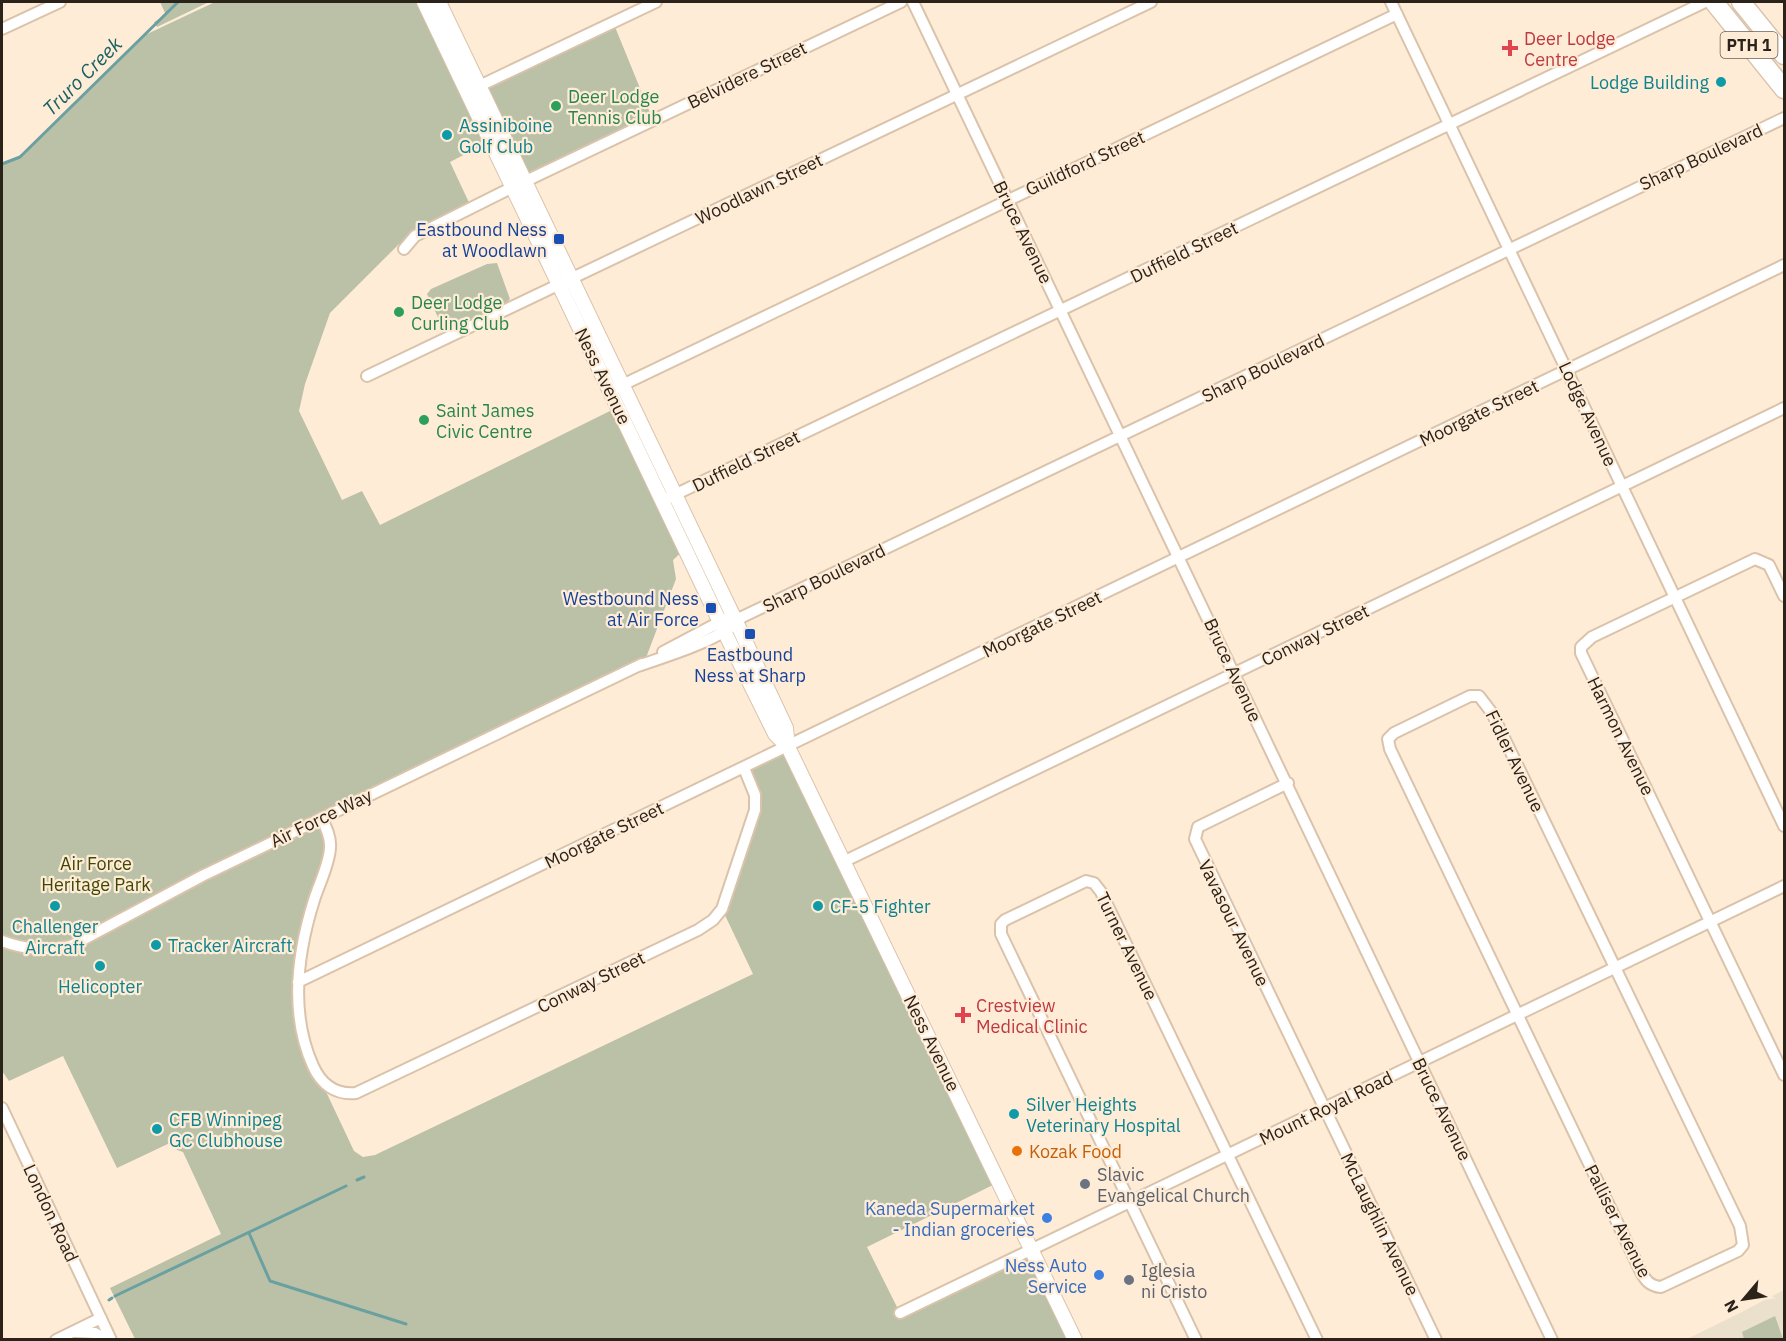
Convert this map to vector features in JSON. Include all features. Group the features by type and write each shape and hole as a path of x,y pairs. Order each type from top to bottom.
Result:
{"highway":[{"name":"PTH 1","path":"1714,2 1785,88"},
{"name":"PTH 1","path":"1742,2 1785,55"}],"main road":[{"name":"Ness Avenue","path":"424,2 473,88"},
{"name":"Ness Avenue","path":"439,2 473,88 519,184 572,278 616,388"},
{"name":"Ness Avenue","path":"519,184 559,285 616,388 669,498 722,627 775,734 788,747 845,861 1075,1340"},
{"name":"Ness Avenue","path":"669,498 737,619 786,728 788,747"}],"street":[{"path":"2,29 60,2"},
{"path":"473,88 656,2"},
{"name":"Belvidere Street","path":"404,249 415,236 519,184 901,2"},
{"name":"Bruce Avenue","path":"913,2 1552,1339"},
{"name":"Woodlawn Street","path":"367,376 1151,2"},
{"name":"Lodge Avenue","path":"1391,2 1785,826"},
{"name":"Duffield Street","path":"669,498 1705,2"},
{"name":"Guildford Street","path":"616,388 1397,14"},
{"name":"Sharp Boulevard","path":"737,619 1785,118"},
{"name":"Moorgate Street","path":"298,982 1785,265"},
{"name":"Conway Street","path":"845,861 1785,408"},
{"path":"1675,597 1755,559 1769,565 1785,596"},
{"name":"Harmon Avenue","path":"1675,597 1592,637 1581,647 1581,653 1712,921"},
{"name":"Air Force Way","path":"2,941 17,947 51,950 71,946 202,876 737,619"},
{"name":"Fidler Avenue","path":"1519,1014 1390,749 1388,738 1470,696 1479,696 1490,708 1616,968"},
{"name":"Conway Street","path":"298,982 302,1035 320,1079 330,1088 345,1093 367,1089 707,925 722,909 755,810 755,795 744,768"},
{"name":"Vavasour Avenue","path":"1288,783 1198,827 1195,839 1325,1108"},
{"path":"298,982 309,918 330,849 329,836 321,818"},
{"name":"Turner Avenue","path":"1129,1202 1001,934 1001,924 1005,920 1070,888 1091,881 1101,892 1227,1155"},
{"name":"Mount Royal Road","path":"900,1313 1785,886"},
{"path":"1712,921 1785,1075"},
{"path":"2,948 17,947"},
{"name":"Palliser Avenue","path":"1519,1014 1646,1281 1653,1286 1661,1287 1711,1265 1738,1251 1743,1238 1740,1226 1616,968"},
{"name":"London Road","path":"2,1108 101,1318 109,1340"},
{"name":"McLaughlin Avenue","path":"1325,1108 1436,1340"},
{"path":"1227,1155 1317,1340"},
{"path":"1129,1202 1196,1340"},
{"path":"78,1334 101,1318"},
{"path":"56,1340 78,1334 95,1333 109,1340"}],"shaded area":[{"path":"1784,1290 1784,1339 1685,1340 1736,1315"}],"green space":[{"path":"160,2 209,2 157,27 154,22 166,15"},
{"name":"Air Force Heritage Park","path":"215,2 424,2 491,141 450,162 472,209 415,236 404,249 399,244 330,313 305,384 299,411 342,500 362,491 380,525 618,407 685,549 673,560 676,579 644,663 321,818 329,835 315,897 298,1001 320,1079 354,1151 363,1157 375,1155 753,974 722,909 755,810 744,768 788,747 999,1182 867,1247 900,1313 1031,1249 1075,1339 135,1339 110,1288 221,1234 183,1152 177,1150 172,1142 117,1168 63,1056 9,1081 2,1071 2,164 20,157 145,35"},
{"path":"613,22 653,120 526,181 479,85"},
{"path":"497,263 510,299 501,308 452,330 444,330 427,294 431,289 487,264"},
{"path":"1775,1316 1783,1339 1744,1339 1742,1332"}],"waterway":[{"name":"Truro Creek","path":"2,164 20,157 178,2"},
{"path":"357,1180 364,1177"},
{"path":"115,1296 346,1186"},
{"path":"249,1233 270,1281 406,1324"}],"place":[{"name":"Deer Lodge Centre","path":"1510,48"},
{"name":"Lodge Building","path":"1721,82"},
{"name":"Deer Lodge Tennis Club","path":"556,106"},
{"name":"Assiniboine Golf Club","path":"447,135"},
{"name":"Eastbound Ness at Woodlawn","path":"559,239"},
{"name":"Deer Lodge Curling Club","path":"399,312"},
{"name":"Saint James Civic Centre","path":"424,420"},
{"name":"Westbound Ness at Air Force","path":"711,608"},
{"name":"Eastbound Ness at Sharp","path":"750,634"},
{"name":"Challenger Aircraft","path":"55,906"},
{"name":"CF-5 Fighter","path":"818,906"},
{"name":"Tracker Aircraft","path":"156,945"},
{"name":"Helicopter","path":"100,966"},
{"name":"Crestview Medical Clinic","path":"963,1015"},
{"name":"Silver Heights Veterinary Hospital","path":"1014,1114"},
{"name":"CFB Winnipeg GC Clubhouse","path":"157,1129"},
{"name":"Kozak Food","path":"1017,1151"},
{"name":"Slavic Evangelical Church","path":"1085,1184"},
{"name":"Kaneda Supermarket - Indian groceries","path":"1047,1218"},
{"name":"Ness Auto Service","path":"1099,1275"},
{"name":"Iglesia ni Cristo","path":"1129,1280"}]}
